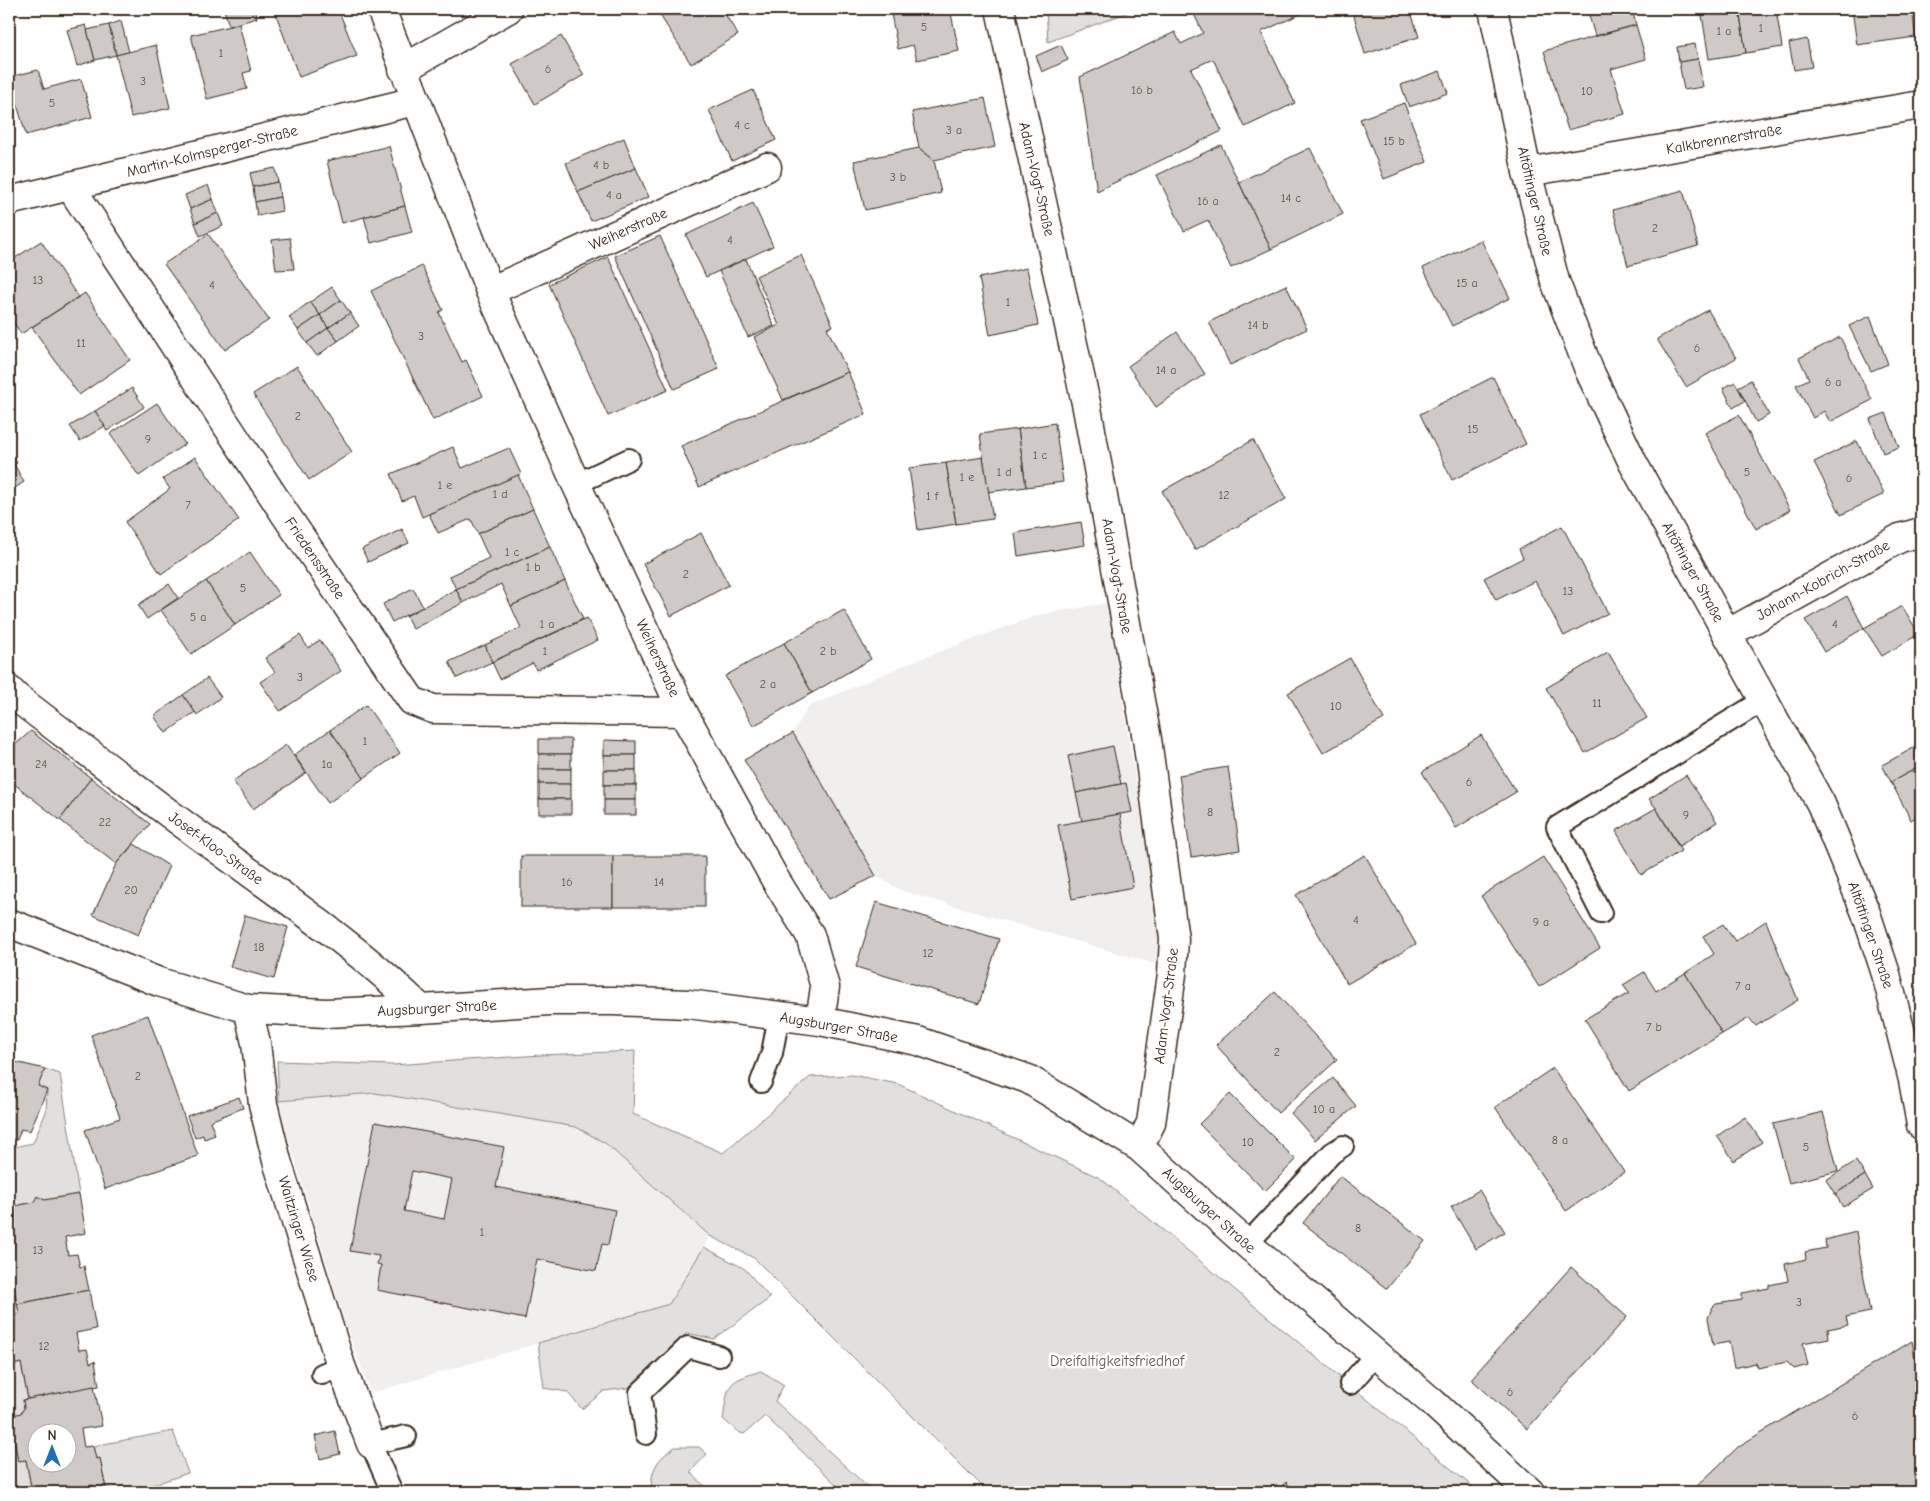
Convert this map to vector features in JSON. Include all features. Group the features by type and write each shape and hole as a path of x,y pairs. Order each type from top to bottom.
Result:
{"street":[{"name":"Weiherstraße","path":"381,9 490,291 576,484 683,712 775,879 810,935 825,987 820,1021"},
{"path":"404,69 508,9"},
{"name":"Adam-Vogt-Straße","path":"1000,9 1087,408 1147,739 1174,939 1172,974 1151,1122 1139,1147"},
{"name":"Altöttinger Straße","path":"1493,9 1528,172 1554,281 1589,370 1633,462 1821,804 1866,912 1886,974 1913,1080 1921,1125"},
{"name":"Martin-Kolmsperger-Straße","path":"9,201 415,101"},
{"name":"Kalkbrennerstraße","path":"1528,172 1921,105"},
{"name":"Weiherstraße","path":"490,291 767,167"},
{"name":"Friedensstraße","path":"70,186 285,514 412,701 433,710 683,712"},
{"name":"Johann-Kobrich-Straße","path":"1727,634 1900,538 1921,532"},
{"name":"Josef-Kloo-Straße","path":"11,697 353,948 395,984 420,1010"},
{"name":"Augsburger Straße","path":"9,923 159,982 248,1009 326,1013 420,1010 551,1001 688,1004 820,1021 918,1041 1028,1079 1139,1147 1247,1244 1376,1354 1530,1492"},
{"name":"Waitzinger Wiese","path":"248,1009 256,1043 263,1104 332,1370 371,1444"}],"lane":[{"path":"576,484 629,459"},
{"path":"1601,913 1557,827 1764,700"},
{"path":"761,1082 772,1053 779,1016"},
{"path":"1247,1244 1332,1153 1343,1146"},
{"path":"646,1434 640,1393 688,1347 720,1356"},
{"path":"1350,1384 1376,1354"},
{"path":"392,1492 371,1444 406,1436"}],"shaded area":[{"path":"1107,603 1166,967 902,891 876,876 793,733 808,707 904,665 1038,615"},
{"path":"374,1093 576,1127 605,1143 710,1236 669,1304 371,1393 344,1321 287,1134 279,1101"}],"green space":[{"path":"1046,9 1137,9 1048,42"},
{"name":"Dreifaltigkeitsfriedhof","path":"635,1051 633,1114 723,1153 810,1077 852,1075 898,1084 1100,1178 1479,1492 988,1492 754,1258 710,1236 605,1143 576,1127 375,1093 279,1101 277,1061 393,1065"},
{"path":"45,1069 60,1074 79,1194 44,1200 38,1196 35,1202 15,1206 14,1202 9,1203 9,1148 33,1143 46,1112 47,1090 38,1086"},
{"path":"704,1247 745,1269 770,1298 714,1339 687,1333 628,1388 604,1391 582,1409 567,1392 544,1388 538,1343 669,1304"},
{"path":"9,1268 11,1268 19,1312 15,1317 9,1318"},
{"path":"9,1341 13,1365 21,1363 28,1399 23,1400 24,1408 21,1413 9,1416"},
{"path":"761,1371 784,1385 775,1401 873,1492 844,1492 765,1416 744,1434 738,1432 723,1419 726,1398 731,1386 741,1378"},
{"path":"173,1431 188,1473 132,1492 87,1492 92,1485 95,1491 106,1489 100,1459 96,1459 93,1446"},
{"path":"9,1432 13,1433 18,1461 26,1460 32,1492 9,1492"},
{"path":"675,1447 699,1447 707,1454 690,1472 711,1492 685,1492 681,1489 678,1492 651,1492 652,1477 656,1466 663,1456"}],"building":[{"path":"224,9 255,9 257,18 229,26"},
{"path":"274,9 338,9 357,56 299,77"},
{"path":"656,9 722,9 738,35 691,64"},
{"path":"890,9 950,9 959,51 917,60 913,45 898,49"},
{"path":"1204,9 1306,9 1307,11 1261,32 1295,103 1245,127 1213,59 1191,69 1222,131 1097,191 1080,77 1175,32 1181,44 1203,33 1194,14"},
{"path":"1352,9 1410,9 1419,37 1365,54"},
{"path":"1599,9 1632,9 1636,25 1595,36 1588,12"},
{"path":"1701,9 1739,9 1746,53 1709,59"},
{"path":"1739,9 1776,9 1782,47 1746,53"},
{"path":"1852,9 1912,9 1916,37 1857,45"},
{"path":"121,21 129,52 116,55 109,25"},
{"path":"239,24 251,71 243,73 247,89 207,99 191,35"},
{"path":"86,25 95,60 77,66 67,30"},
{"path":"109,25 116,55 95,60 87,30"},
{"path":"1636,25 1646,59 1611,69 1625,114 1568,130 1544,51"},
{"path":"561,36 584,75 535,104 512,64"},
{"path":"1807,39 1812,67 1794,70 1789,43"},
{"path":"1695,44 1698,59 1679,62 1677,47"},
{"path":"156,45 170,108 131,117 116,55"},
{"path":"1061,45 1068,60 1042,72 1036,56"},
{"path":"1698,59 1703,87 1684,90 1679,62"},
{"path":"38,70 44,89 81,79 92,117 26,135 9,77"},
{"path":"1440,71 1448,93 1409,107 1401,85"},
{"path":"753,90 776,140 732,161 709,110"},
{"path":"985,98 995,147 934,160 919,148 912,112"},
{"path":"1404,103 1427,162 1384,179 1360,119"},
{"path":"624,138 636,168 578,192 566,163"},
{"path":"1221,145 1271,249 1231,268 1208,220 1184,231 1157,175"},
{"path":"389,146 405,206 342,223 327,161"},
{"path":"919,148 934,160 941,193 865,210 854,161"},
{"path":"1310,148 1343,214 1271,249 1239,182"},
{"path":"275,168 278,182 253,187 250,173"},
{"path":"636,168 649,197 591,221 578,192"},
{"path":"278,182 280,197 255,202 253,187"},
{"path":"208,185 213,199 190,209 185,195"},
{"path":"1683,190 1698,246 1628,266 1613,210"},
{"path":"280,197 282,211 257,216 255,202"},
{"path":"213,199 218,213 195,223 190,209"},
{"path":"753,203 773,246 706,277 686,235"},
{"path":"405,206 412,232 371,243 364,217"},
{"path":"218,213 223,226 200,236 195,223"},
{"path":"208,234 269,320 225,350 164,264"},
{"path":"660,236 719,369 674,389 615,256"},
{"path":"290,238 294,269 276,270 272,240"},
{"path":"1481,240 1510,298 1452,326 1423,268"},
{"path":"41,241 78,297 21,334 9,315 9,262"},
{"path":"801,255 833,326 827,328 848,372 783,400 754,337 779,325 756,276"},
{"path":"608,257 668,390 608,416 549,284"},
{"path":"746,259 774,326 748,337 719,271"},
{"path":"422,266 443,310 439,312 462,362 466,360 483,396 433,420 371,291"},
{"path":"1027,268 1038,325 990,335 979,278"},
{"path":"1286,285 1307,329 1230,365 1209,322"},
{"path":"332,287 341,300 320,315 310,302"},
{"path":"85,293 130,360 79,395 32,327"},
{"path":"341,300 350,313 328,328 320,315"},
{"path":"310,302 320,315 298,330 289,317"},
{"path":"1708,310 1736,358 1686,387 1657,339"},
{"path":"350,313 359,326 338,341 328,328"},
{"path":"320,315 328,328 307,343 298,330"},
{"path":"1870,316 1888,364 1871,371 1849,326"},
{"path":"328,328 338,341 317,356 307,343"},
{"path":"1177,332 1205,374 1156,407 1128,366"},
{"path":"1840,337 1872,400 1830,422 1824,411 1813,418 1796,385 1809,379 1799,358"},
{"path":"297,366 352,452 309,480 253,394"},
{"path":"848,372 866,414 699,487 681,446"},
{"path":"1493,377 1526,444 1452,480 1420,414"},
{"path":"1751,380 1769,415 1756,422 1738,387"},
{"path":"1735,382 1745,401 1733,408 1723,388"},
{"path":"132,388 144,407 107,431 95,411"},
{"path":"157,403 185,444 139,476 110,434"},
{"path":"95,411 105,426 80,441 70,426"},
{"path":"1886,413 1899,447 1883,453 1870,419"},
{"path":"1739,415 1790,510 1756,529 1705,433"},
{"path":"1055,423 1063,482 1026,487 1018,429"},
{"path":"1018,429 1026,487 988,492 980,434"},
{"path":"1253,440 1286,499 1195,550 1162,491"},
{"path":"1857,441 1884,494 1841,515 1814,462"},
{"path":"453,447 462,468 509,448 521,474 422,517 414,496 402,501 391,474"},
{"path":"9,450 17,463 9,467"},
{"path":"195,457 239,520 161,574 125,522 170,489 163,479"},
{"path":"983,457 993,519 956,524 946,463"},
{"path":"946,463 956,524 918,530 909,468"},
{"path":"14,464 24,482 9,492 9,467"},
{"path":"518,475 533,509 478,534 471,519 438,533 429,514"},
{"path":"533,509 550,547 456,589 450,576 489,558 478,534"},
{"path":"1081,522 1085,545 1018,556 1015,533"},
{"path":"1562,526 1608,613 1564,636 1535,581 1496,600 1484,578 1523,558 1519,549"},
{"path":"402,529 409,543 368,562 362,549"},
{"path":"701,533 729,585 671,616 643,564"},
{"path":"550,547 565,581 511,606 501,584 463,603 456,589"},
{"path":"250,552 279,595 235,625 206,581"},
{"path":"206,581 235,625 191,654 161,610"},
{"path":"565,581 583,619 492,662 485,645 521,628 511,606"},
{"path":"169,584 178,598 147,619 138,605"},
{"path":"413,588 423,607 392,622 383,604"},
{"path":"456,589 463,603 413,629 406,616"},
{"path":"1847,596 1864,628 1824,652 1805,620"},
{"path":"1902,606 1919,634 1882,656 1864,628"},
{"path":"844,610 871,659 812,693 784,643"},
{"path":"587,618 598,640 536,670 533,663 500,679 492,662"},
{"path":"300,635 308,648 320,640 341,671 280,711 260,682 275,672 265,658"},
{"path":"784,643 812,693 753,726 725,676"},
{"path":"485,645 492,662 457,678 449,662"},
{"path":"1608,652 1647,718 1585,753 1546,688"},
{"path":"1350,658 1384,719 1323,753 1288,693"},
{"path":"207,678 221,697 197,715 183,695"},
{"path":"183,695 195,712 166,733 154,716"},
{"path":"366,705 400,753 364,778 330,730"},
{"path":"330,730 364,778 328,803 294,755"},
{"path":"31,731 91,778 60,820 13,783 9,786 9,750"},
{"path":"793,733 876,876 829,899 744,760"},
{"path":"1481,735 1516,792 1456,828 1422,772"},
{"path":"539,739 571,739 571,754 539,754"},
{"path":"604,740 636,741 636,755 604,755"},
{"path":"286,745 306,773 253,809 233,781"},
{"path":"1919,745 1921,749 1921,766 1891,782 1882,765"},
{"path":"1113,746 1121,784 1076,793 1068,756"},
{"path":"539,754 571,754 571,769 539,769"},
{"path":"604,755 636,755 636,770 604,770"},
{"path":"1921,766 1921,814 1911,820 1891,782"},
{"path":"1228,767 1240,850 1191,857 1179,775"},
{"path":"539,769 571,769 571,784 539,784"},
{"path":"604,770 636,770 636,785 604,785"},
{"path":"1686,775 1717,822 1679,846 1649,799"},
{"path":"91,778 150,824 116,864 60,820"},
{"path":"1126,783 1132,812 1082,821 1076,793"},
{"path":"539,784 571,784 571,799 539,799"},
{"path":"604,785 636,785 636,800 604,800"},
{"path":"539,799 571,799 571,814 539,814"},
{"path":"604,800 636,800 636,815 604,815"},
{"path":"1656,808 1681,851 1641,875 1616,831"},
{"path":"1120,814 1133,887 1072,899 1058,825"},
{"path":"134,844 169,866 138,935 93,915 116,864"},
{"path":"1365,855 1416,944 1347,984 1296,895"},
{"path":"521,856 613,856 613,907 521,907"},
{"path":"613,856 705,856 705,907 613,907"},
{"path":"1543,857 1600,948 1539,987 1481,896"},
{"path":"876,902 999,939 979,1004 856,967"},
{"path":"245,915 288,927 274,979 230,967"},
{"path":"1766,921 1798,1000 1756,1026 1749,1018 1722,1034 1685,973 1714,954 1703,936 1723,924 1735,941"},
{"path":"1644,972 1656,991 1685,973 1722,1034 1629,1091 1585,1019 1629,993 1623,985"},
{"path":"1275,992 1337,1060 1278,1113 1216,1045"},
{"path":"148,1015 198,1156 105,1189 85,1130 120,1118 91,1035"},
{"path":"9,1048 14,1049 11,1061 45,1069 38,1086 47,1090 30,1131 21,1129 17,1140 9,1138"},
{"path":"1553,1068 1624,1172 1566,1211 1495,1107"},
{"path":"1333,1078 1356,1106 1315,1140 1291,1113"},
{"path":"1230,1094 1296,1160 1265,1191 1199,1124"},
{"path":"239,1097 243,1108 210,1121 215,1135 204,1139 203,1135 195,1138 187,1116"},
{"path":"1823,1112 1838,1171 1789,1183 1773,1124"},
{"path":"1745,1117 1762,1142 1734,1161 1717,1136"},
{"path":"375,1122 504,1147 496,1187 615,1210 608,1245 602,1244 596,1271 537,1259 525,1319 377,1290 381,1265 377,1264 379,1256 350,1251","holes":["412,1171 452,1179 444,1219 404,1211"]},
{"path":"1856,1161 1865,1175 1835,1194 1826,1180"},
{"path":"1865,1175 1873,1189 1843,1207 1835,1194"},
{"path":"1340,1176 1425,1241 1387,1289 1303,1223"},
{"path":"1479,1190 1505,1232 1476,1249 1451,1207"},
{"path":"79,1194 86,1233 65,1237 68,1255 77,1254 80,1267 84,1266 89,1290 17,1304 11,1268 9,1268 9,1203 14,1202 15,1206 35,1202 38,1196 44,1200"},
{"path":"1856,1232 1870,1312 1846,1317 1848,1325 1828,1329 1829,1338 1803,1343 1808,1365 1794,1369 1787,1362 1758,1368 1756,1363 1734,1368 1729,1342 1713,1345 1708,1318 1712,1308 1716,1304 1742,1300 1742,1293 1769,1288 1769,1285 1788,1281 1785,1264 1806,1259 1805,1252 1826,1248 1825,1240"},
{"path":"1571,1267 1627,1317 1527,1429 1471,1379"},
{"path":"89,1290 96,1329 76,1333 79,1350 87,1349 90,1363 95,1361 99,1386 28,1399 21,1363 13,1365 9,1341 9,1318 15,1317 19,1312 17,1304"},
{"path":"1912,1341 1921,1387 1921,1492 1691,1492 1739,1446"},
{"path":"94,1386 102,1426 81,1429 84,1447 93,1446 96,1459 100,1458 106,1489 94,1491 92,1485 87,1492 82,1492 76,1488 55,1492 32,1492 29,1474 78,1474 78,1424 28,1424 28,1471 26,1460 18,1461 13,1433 9,1434 9,1416 21,1413 24,1408 23,1400"},
{"path":"335,1431 340,1454 320,1459 315,1436"},
{"path":"1286,1482 1296,1492 1276,1492"}]}
